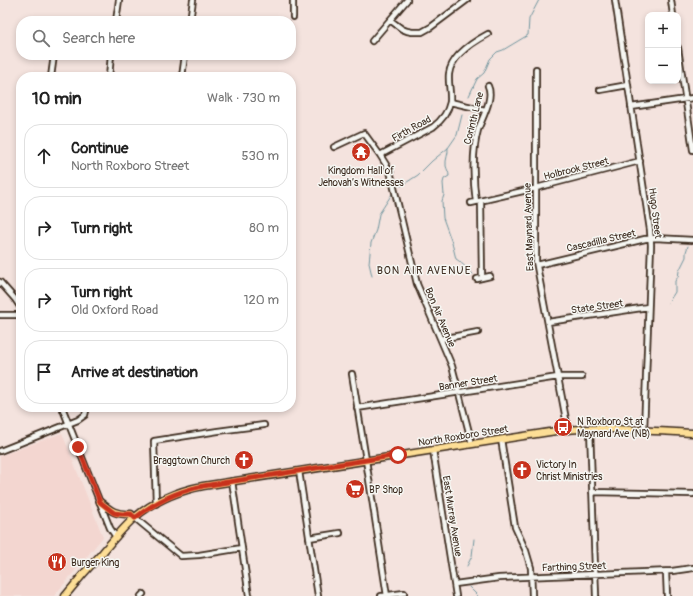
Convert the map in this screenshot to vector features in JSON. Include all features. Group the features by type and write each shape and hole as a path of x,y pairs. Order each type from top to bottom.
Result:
{"main road":[{"name":"North Roxboro Street","path":"65,596 116,537 135,518 156,504 187,489 501,439 568,430 590,429 693,433"},
{"path":"100,502 114,513 131,514 135,518"}],"street":[{"path":"117,16 119,0"},
{"path":"191,16 193,0"},
{"path":"293,0 293,16"},
{"path":"372,41 407,0"},
{"path":"390,20 407,31 422,32 431,28 467,0"},
{"name":"Hugo Street","path":"615,0 640,161 650,239 644,431"},
{"path":"671,0 673,12"},
{"name":"Firth Road","path":"380,155 439,122 448,109 450,102 449,74 454,60 460,53 488,34"},
{"path":"52,72 53,60"},
{"path":"110,72 111,60"},
{"path":"183,72 184,60"},
{"path":"681,68 693,150"},
{"name":"East Maynard Avenue","path":"536,69 537,265 568,430"},
{"path":"600,90 628,85"},
{"name":"Corinth Lane","path":"488,86 490,94 475,146 475,180 478,201 479,278 490,276"},
{"path":"632,107 693,98"},
{"path":"450,102 485,110"},
{"name":"Bon Air Avenue","path":"334,147 364,133 387,166 417,284 452,366 472,444"},
{"name":"Holbrook Street","path":"471,203 640,161"},
{"name":"Cascadilla Street","path":"537,265 650,239 693,240"},
{"path":"0,282 16,300"},
{"name":"State Street","path":"548,322 648,307"},
{"path":"0,314 16,315"},
{"path":"441,339 478,332"},
{"path":"352,374 387,596"},
{"name":"Banner Street","path":"357,408 558,377 582,377"},
{"path":"64,412 111,531 116,537"},
{"path":"0,451 78,420 86,412"},
{"path":"156,504 154,441 218,430 264,425"},
{"path":"590,429 596,596"},
{"path":"501,439 515,527 526,550 531,568 532,596"},
{"name":"East Murray Avenue","path":"433,450 456,596"},
{"path":"299,471 318,596"},
{"path":"232,481 249,596"},
{"path":"592,492 693,494"},
{"path":"135,518 181,556 199,555 242,548"},
{"path":"309,538 340,534"},
{"name":"Farthing Street","path":"455,584 499,578 666,572 693,568"},
{"path":"666,572 667,596"},
{"path":"381,596 404,593"}],"shaded area":[{"path":"62,433 103,537 54,596 0,596 0,456"}],"waterway":[{"path":"469,96 477,79 484,73 490,59 497,52 528,35 529,19 539,0"},
{"path":"401,186 418,175 448,148 457,135 462,115"},
{"path":"448,148 446,166 449,176 444,179 443,183 443,218 456,259 473,274"},
{"path":"372,276 369,263 371,243 376,230 379,214 392,194"},
{"path":"668,303 675,292 675,281 686,257 688,246"},
{"path":"467,566 472,556 474,539"},
{"path":"469,587 478,596"}],"place":[{"name":"Kingdom Hall of Jehovah’s Witnesses","path":"361,152"},
{"name":"N Roxboro St at Maynard Ave (NB)","path":"563,427"},
{"name":"Braggtown Church","path":"244,460"},
{"name":"Victory In Christ Ministries","path":"522,470"},
{"name":"BP Shop","path":"355,489"},
{"name":"Burger King","path":"57,562"}],"district":[{"name":"BON AIR AVENUE","path":"424,270"}],"route":[{"path":"78,447 100,502 114,513 131,514 135,518 162,500 187,489 398,455"}]}
